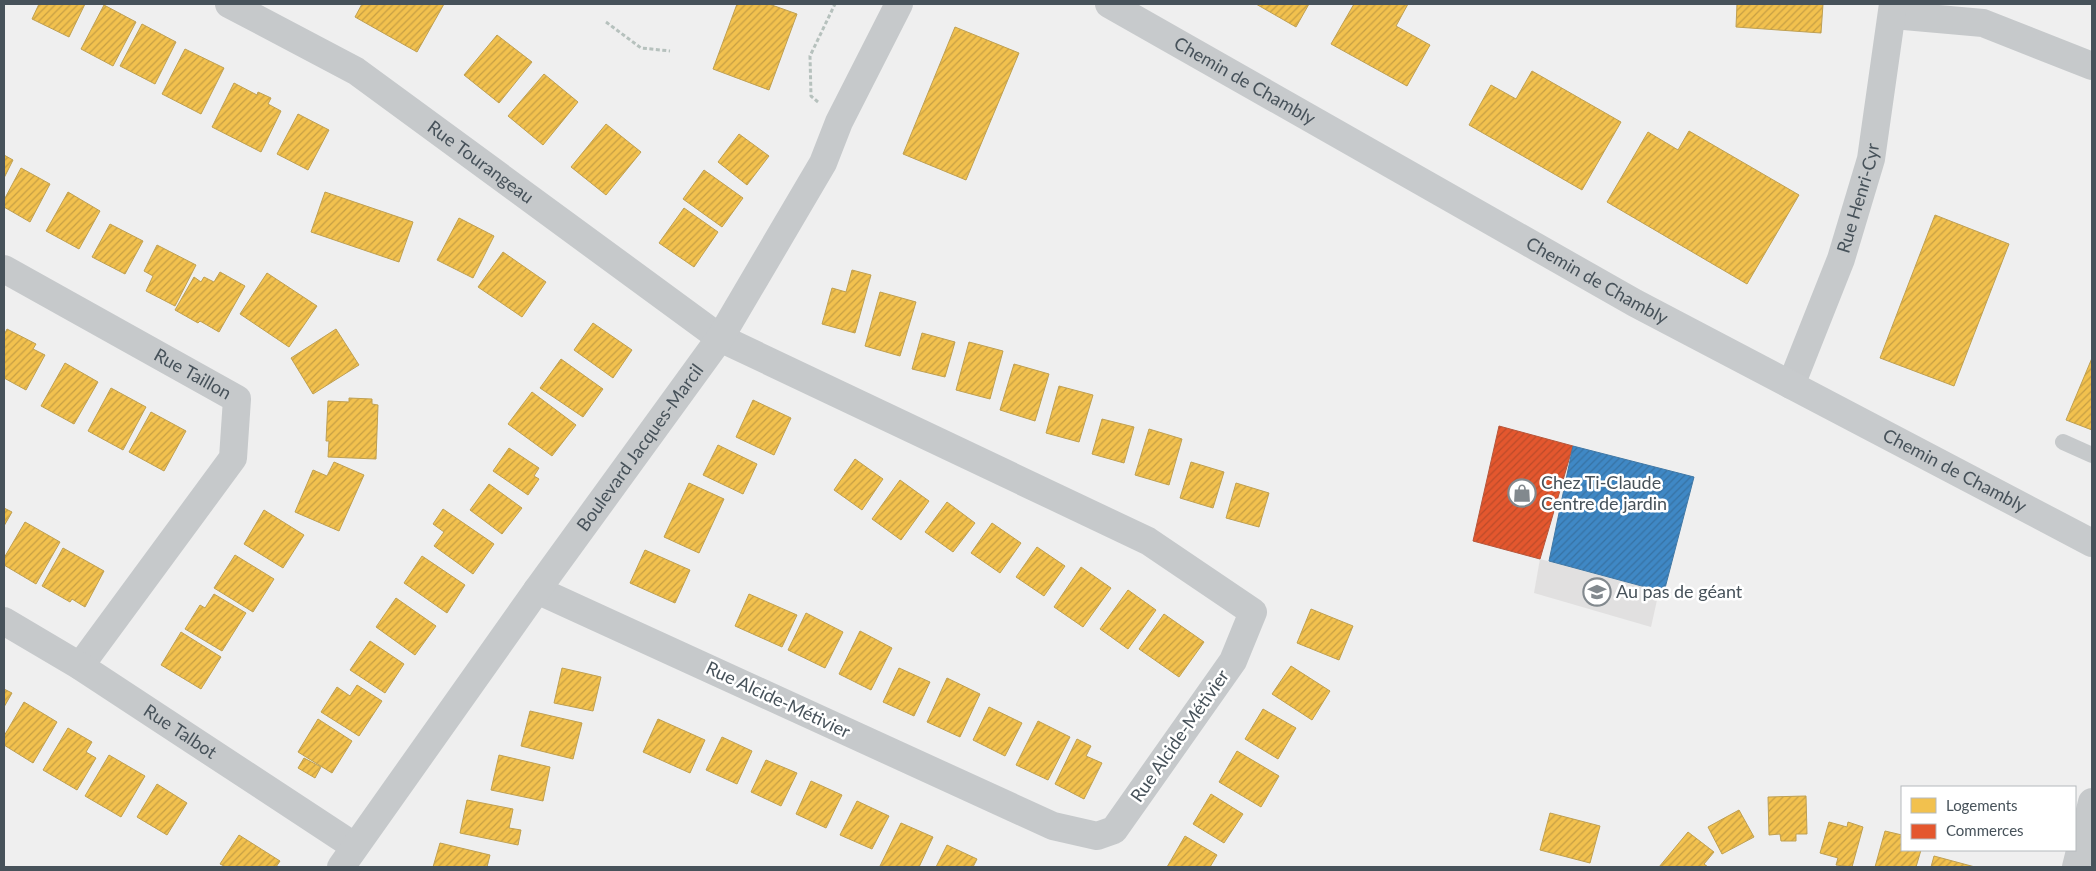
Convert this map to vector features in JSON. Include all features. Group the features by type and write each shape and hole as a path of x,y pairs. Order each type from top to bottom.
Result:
{"street":[{"name":"Rue Tourangeau","path":"229,4 356,71 720,338"},
{"name":"Boulevard Jacques-Marcil","path":"348,857 537,590 720,338 823,163 839,122 898,4"},
{"name":"Chemin de Chambly","path":"1109,4 1635,303 2092,543"},
{"name":"Rue Henri-Cyr","path":"1791,385 1841,259 1871,159 1893,10"},
{"path":"1893,10 1983,23 2092,66"},
{"name":"Rue Taillon","path":"4,269 237,399 233,458 80,666"},
{"name":"Rue Alcide-Métivier","path":"537,590 1053,826 1098,836 1114,830 1233,661 1253,612 1148,541 720,338"},
{"name":"Rue Talbot","path":"4,621 80,666 348,857"},
{"path":"2076,867 2092,802"}],"lane":[{"path":"2063,442 2092,455"}],"path":[{"path":"836,4 810,56 811,96 839,122"},
{"path":"606,22 641,48 670,51"}],"shaded area":[{"name":"Au pas de géant","path":"1540,559 1659,591 1651,627 1534,593"}],"building: Logements":[{"path":"39,4 85,4 69,37 32,19"},
{"path":"362,4 444,4 417,52 355,17"},
{"path":"737,4 769,4 797,14 769,90 713,69"},
{"path":"1256,4 1309,4 1296,27"},
{"path":"1354,4 1408,4 1396,26 1430,45 1407,86 1331,44"},
{"path":"1737,4 1823,4 1821,33 1736,27"},
{"path":"104,5 136,22 113,66 81,49"},
{"path":"142,24 176,42 155,84 120,66"},
{"path":"955,27 1019,53 966,180 903,154"},
{"path":"497,35 532,62 499,103 464,75"},
{"path":"185,49 224,68 201,114 162,94"},
{"path":"1532,71 1621,122 1582,190 1469,125 1491,85 1516,99"},
{"path":"544,74 578,102 543,145 508,116"},
{"path":"234,83 257,95 258,92 271,98 268,104 281,111 261,152 212,127"},
{"path":"298,114 329,130 308,170 277,154"},
{"path":"606,124 641,152 606,195 571,167"},
{"path":"1689,131 1799,195 1747,284 1607,202 1648,132 1678,150"},
{"path":"739,134 769,156 747,185 718,162"},
{"path":"4,155 13,160 4,178"},
{"path":"21,168 50,184 30,222 4,207 4,200"},
{"path":"704,170 743,198 722,227 683,199"},
{"path":"68,192 100,211 79,249 46,231"},
{"path":"325,192 413,222 399,262 311,232"},
{"path":"684,208 718,232 694,267 659,243"},
{"path":"1935,215 2009,244 1954,386 1880,358"},
{"path":"459,218 494,236 473,278 437,260"},
{"path":"110,224 143,241 125,274 92,257"},
{"path":"157,245 196,265 175,306 146,291 153,276 144,271"},
{"path":"503,252 546,282 522,317 478,287"},
{"path":"852,270 871,275 855,333 822,324 832,288 846,292"},
{"path":"220,272 245,286 219,332 175,310 194,277 201,282 204,277 214,282"},
{"path":"267,273 317,306 289,347 240,314"},
{"path":"880,292 916,302 900,356 865,346"},
{"path":"593,323 632,350 613,378 574,350"},
{"path":"7,329 36,344 33,349 45,355 26,390 4,378 4,335"},
{"path":"336,329 359,365 313,394 291,358"},
{"path":"922,333 955,342 945,377 912,369"},
{"path":"969,342 1003,351 990,399 956,390"},
{"path":"2092,358 2092,430 2066,420"},
{"path":"561,359 603,389 583,417 540,388"},
{"path":"65,363 98,382 74,424 41,406"},
{"path":"1014,364 1049,374 1035,421 1000,410"},
{"path":"1059,386 1093,395 1079,442 1046,433"},
{"path":"111,388 146,407 123,450 88,431"},
{"path":"532,392 576,425 552,456 508,424"},
{"path":"349,398 372,399 372,404 378,405 376,459 328,457 329,441 326,441 328,401 349,402"},
{"path":"753,400 791,418 774,455 736,437"},
{"path":"151,412 186,431 164,471 129,452"},
{"path":"1102,419 1134,427 1124,463 1092,454"},
{"path":"1149,429 1182,439 1169,485 1135,475"},
{"path":"718,445 757,464 743,494 703,475"},
{"path":"509,448 539,468 534,476 539,479 528,495 493,471"},
{"path":"855,459 883,479 862,510 834,490"},
{"path":"334,462 364,475 339,531 295,512 313,470 327,476"},
{"path":"1191,462 1224,472 1213,508 1180,498"},
{"path":"900,480 929,501 901,540 872,519"},
{"path":"689,483 724,499 699,553 664,537"},
{"path":"1236,483 1269,493 1259,527 1226,518"},
{"path":"489,484 522,508 502,534 470,510"},
{"path":"947,502 975,523 953,552 925,532"},
{"path":"4,508 12,512 4,526"},
{"path":"443,509 494,544 473,574 434,546 444,532 433,524"},
{"path":"264,510 304,535 283,568 244,544"},
{"path":"25,522 60,542 36,584 4,565 4,558"},
{"path":"992,523 1021,543 1000,573 971,553"},
{"path":"1037,547 1065,566 1044,596 1016,577"},
{"path":"63,548 104,571 85,607 72,599 70,602 42,586"},
{"path":"645,550 690,570 675,603 630,583"},
{"path":"235,555 274,579 253,612 214,588"},
{"path":"422,556 465,585 447,613 404,583"},
{"path":"1081,567 1111,588 1083,627 1054,607"},
{"path":"1128,590 1156,610 1128,649 1100,629"},
{"path":"214,594 246,613 222,651 185,629 200,605 205,608"},
{"path":"749,594 797,615 782,647 735,626"},
{"path":"396,598 436,626 415,655 376,627"},
{"path":"1311,609 1353,626 1339,660 1297,643"},
{"path":"806,613 843,632 825,668 788,650"},
{"path":"1164,614 1204,642 1179,677 1139,649"},
{"path":"860,631 892,648 871,690 839,674"},
{"path":"181,632 221,657 201,689 161,665"},
{"path":"370,641 404,664 385,693 350,670"},
{"path":"1291,666 1330,691 1312,720 1272,694"},
{"path":"562,668 601,677 593,711 554,703"},
{"path":"899,668 930,682 914,716 883,702"},
{"path":"947,678 980,694 960,737 927,722"},
{"path":"357,685 382,701 359,736 321,712 337,687 350,696"},
{"path":"4,689 12,693 4,707"},
{"path":"24,702 57,722 33,763 4,745 4,736"},
{"path":"989,707 1022,723 1005,756 973,740"},
{"path":"1263,709 1296,728 1278,759 1245,739"},
{"path":"530,711 582,723 573,759 521,746"},
{"path":"318,719 352,741 332,773 298,752"},
{"path":"658,719 705,740 690,773 643,752"},
{"path":"1038,721 1070,737 1048,780 1016,765"},
{"path":"68,728 92,742 86,752 96,758 77,790 43,770"},
{"path":"722,737 752,751 737,784 706,770"},
{"path":"1077,739 1091,746 1086,756 1102,763 1084,799 1055,784"},
{"path":"1237,751 1279,776 1261,807 1219,782"},
{"path":"109,755 145,776 121,817 85,796"},
{"path":"499,755 550,767 543,801 491,790"},
{"path":"304,758 321,767 315,778 298,768"},
{"path":"766,760 797,773 781,806 751,792"},
{"path":"811,781 842,795 826,828 796,814"},
{"path":"157,784 187,803 167,835 137,817"},
{"path":"1211,794 1243,814 1224,843 1193,824"},
{"path":"1806,796 1807,834 1796,834 1796,841 1781,841 1780,834 1769,835 1768,797"},
{"path":"467,800 513,809 509,828 521,830 518,845 460,833"},
{"path":"857,801 889,816 872,849 840,835"},
{"path":"1739,810 1754,837 1722,854 1708,827"},
{"path":"1550,813 1600,826 1590,863 1540,850"},
{"path":"1829,822 1847,827 1848,822 1863,827 1852,867 1836,865 1838,858 1820,853"},
{"path":"901,823 933,837 919,867 881,867 880,866"},
{"path":"1885,831 1901,835 1901,851 1921,851 1916,867 1875,867"},
{"path":"1688,832 1714,852 1704,864 1708,867 1659,867"},
{"path":"239,835 280,861 276,867 226,867 220,864"},
{"path":"1185,836 1217,855 1210,867 1167,867"},
{"path":"440,843 490,855 487,867 433,867"},
{"path":"947,845 977,859 973,867 936,867"},
{"path":"1934,856 1975,867 1931,867"}],"building: Commerces":[{"name":"Chez Ti-Claude Centre de jardin","path":"1499,426 1573,446 1540,559 1473,541"}],"building: Écoles":[{"path":"1573,446 1694,477 1664,592 1549,561"}],"place":[{"name":"Chez Ti-Claude Centre de jardin","path":"1522,493"},
{"name":"Au pas de géant","path":"1597,592"}]}
